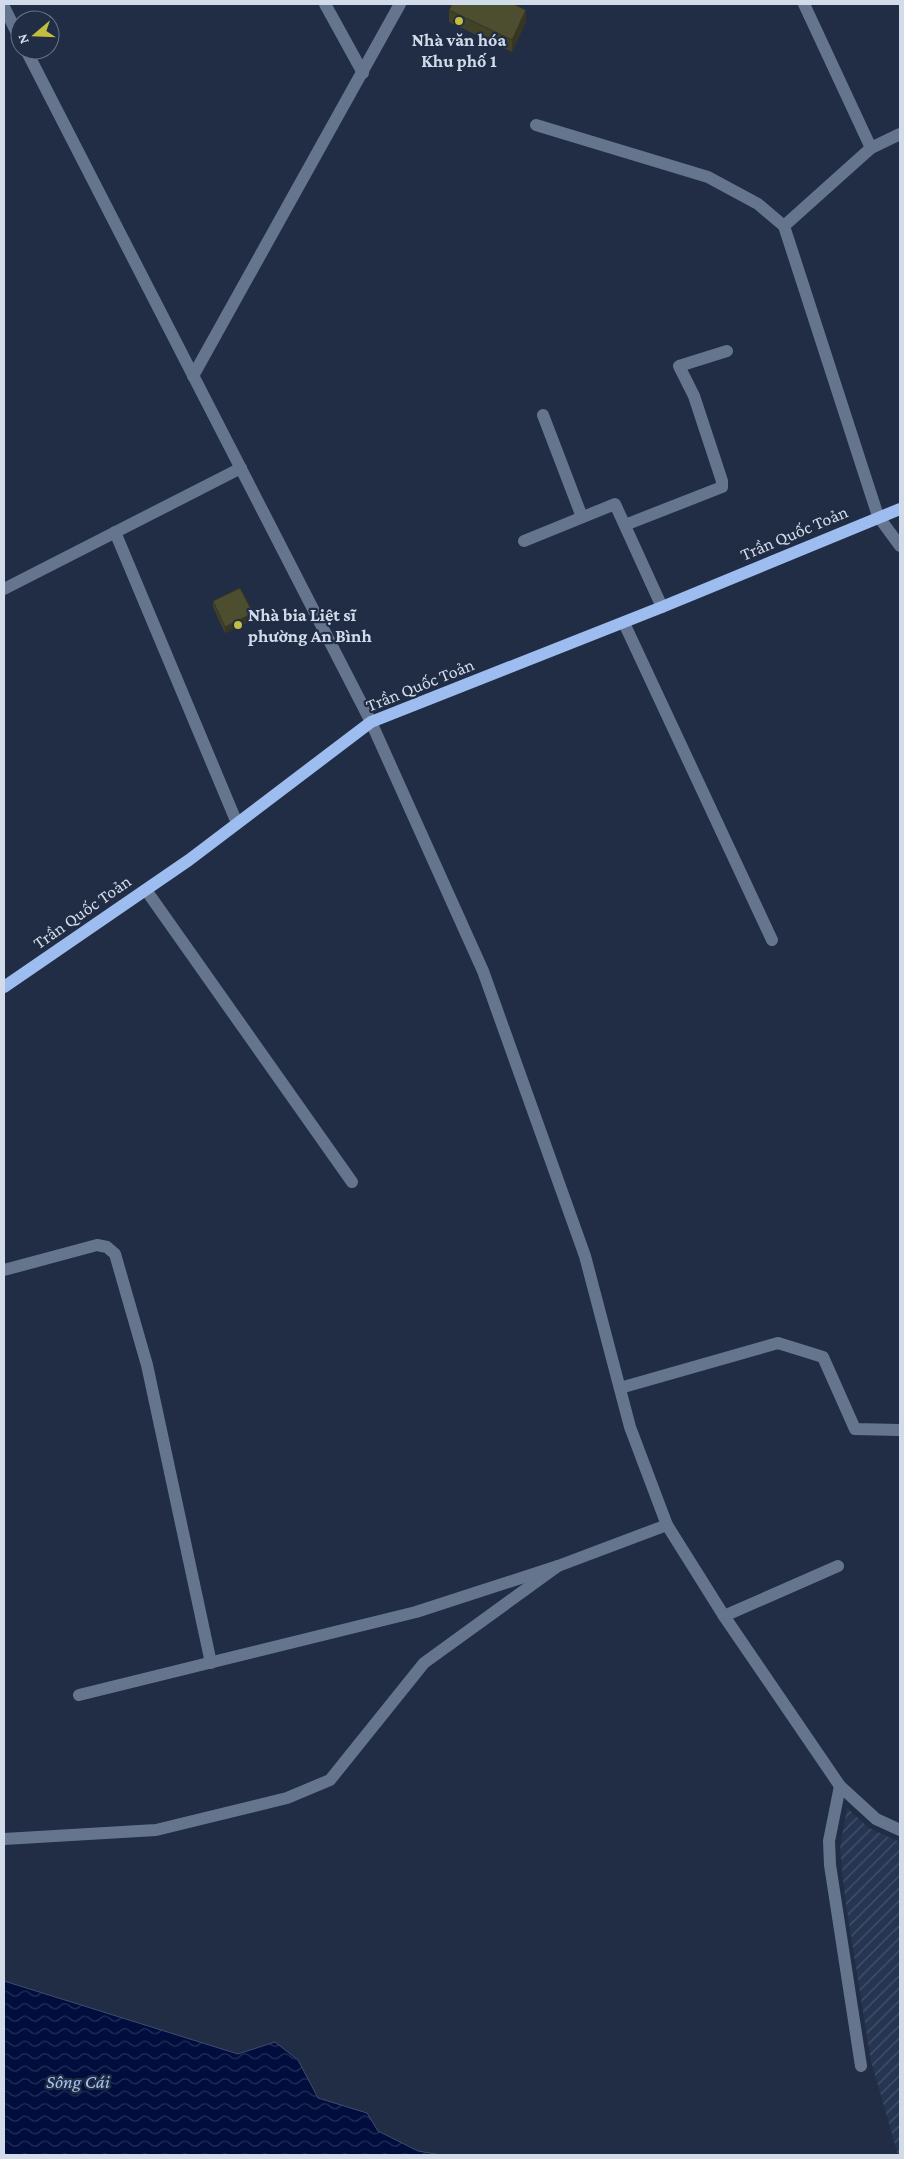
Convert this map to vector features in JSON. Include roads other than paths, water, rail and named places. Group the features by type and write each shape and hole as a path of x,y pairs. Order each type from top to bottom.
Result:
{"main road":[{"name":"Trần Quốc Toản","path":"4,987 146,890 371,722 624,623 878,516 900,509"}],"street":[{"path":"325,4 363,73"},
{"path":"194,376 400,4"},
{"path":"804,4 871,148"},
{"path":"4,7 10,19"},
{"path":"31,60 371,722 483,971 585,1256 630,1427 667,1525 724,1616 840,1786 876,1819 900,1830"},
{"path":"536,125 708,177 758,204 784,226 878,516 900,546"},
{"path":"784,226 871,148 900,134"},
{"path":"625,525 722,487 722,481 694,396 679,366 727,351"},
{"path":"543,415 582,517"},
{"path":"4,589 241,468"},
{"path":"524,540 615,504 662,607"},
{"path":"115,532 237,823"},
{"path":"624,623 772,940"},
{"path":"146,890 352,1182"},
{"path":"4,1270 97,1246 107,1247 115,1254 147,1366 211,1663"},
{"path":"620,1388 778,1343 823,1357 855,1429 900,1430"},
{"path":"79,1695 416,1612 558,1566 667,1525"},
{"path":"4,1839 156,1830 287,1798 330,1780 424,1663 558,1566"},
{"path":"724,1616 838,1566"},
{"path":"840,1786 829,1841 830,1865 861,2066"}],"water":[{"name":"Sông Cái","path":"4,1981 238,2054 275,2042 298,2060 318,2098 367,2113 378,2131 418,2151 441,2155 4,2155"}],"place":[{"name":"Nhà văn hóa Khu phố 1","path":"459,21"},
{"name":"Nhà bia Liệt sĩ phường An Bình","path":"238,625"}]}
